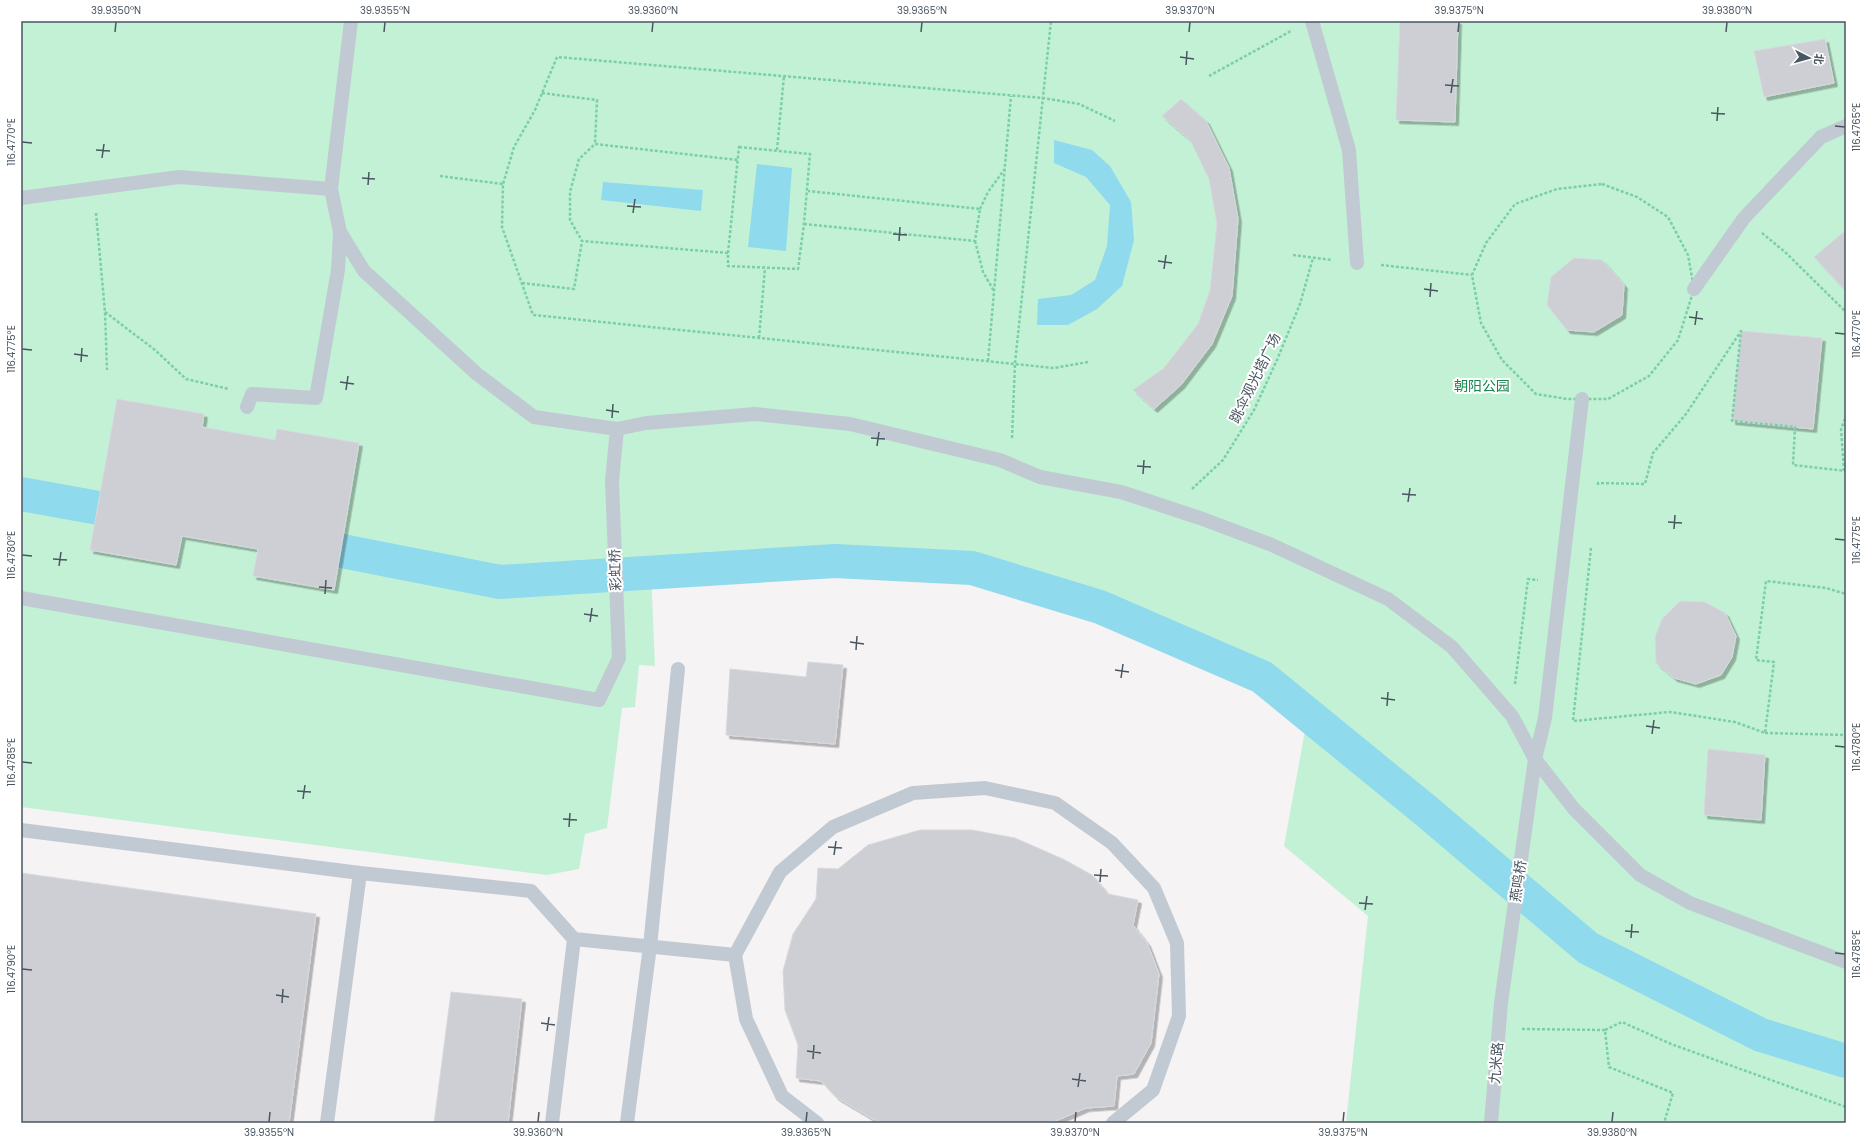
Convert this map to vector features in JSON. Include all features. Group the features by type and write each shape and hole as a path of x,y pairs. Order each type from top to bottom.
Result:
{"lane":[{"path":"250,401 316,398 338,270 340,232 331,189 351,21"},
{"path":"1312,21 1349,150 1357,262"},
{"path":"1694,289 1744,218 1821,137 1846,126"},
{"path":"21,198 179,177 331,189"},
{"path":"340,232 364,271 477,374 534,417 617,430 646,423 755,414 850,424 1000,460 1040,477 1121,492 1200,518 1272,545 1388,599 1452,647 1512,716 1535,759 1574,810 1640,875 1690,903 1846,962"},
{"name":"燕鸣桥","path":"1501,1003 1535,759 1545,718 1582,399"},
{"name":"彩虹桥","path":"21,598 599,700 619,658 612,481 617,430"},
{"path":"627,1123 650,946 678,669"},
{"path":"817,1123 782,1096 746,1019 735,955 780,872 833,827 913,792 985,788 1055,803 1112,843 1154,888 1177,943 1179,1016 1170,1043 1153,1090 1113,1123"},
{"path":"21,830 360,873 532,891 574,939 735,955"},
{"path":"327,1123 360,873"},
{"path":"552,1123 574,939"},
{"name":"九米路","path":"1491,1123 1501,1003"}],"path":[{"path":"1000,460 1012,438 1015,364 1051,21"},
{"path":"1209,76 1296,28"},
{"path":"1088,362 1054,368 533,315 502,227 503,184 514,147 535,110 557,57 1043,98 1079,104 1116,121"},
{"path":"777,150 784,76"},
{"path":"522,283 574,289 582,241 570,220 570,192 579,159 595,144 597,100 542,93"},
{"path":"988,361 1011,96"},
{"path":"595,144 738,160"},
{"path":"739,147 777,150 810,154 808,191 798,269 728,266 739,147"},
{"path":"994,292 983,272 975,241 980,209 988,192 1005,169"},
{"path":"440,176 503,184"},
{"path":"1602,184 1637,197 1668,217 1688,255 1694,289 1678,340 1649,376 1608,399 1582,399 1567,399 1536,394 1502,360 1481,323 1472,275 1486,243 1515,204 1557,189 1602,184"},
{"path":"94,188 105,312 107,370"},
{"path":"808,191 980,209"},
{"path":"1744,218 1785,252 1846,312"},
{"path":"804,224 975,241"},
{"path":"582,241 728,254"},
{"name":"跳伞观光塔广场","path":"1171,509 1223,460 1254,410 1300,304 1313,258"},
{"path":"759,338 764,268"},
{"path":"105,312 155,350 186,379 250,401"},
{"path":"1597,491 1598,483 1645,484 1653,453 1686,414 1741,331 1732,421 1795,427 1793,465 1845,471 1841,429 1846,416"},
{"path":"1591,546 1573,720 1670,712 1735,722 1765,733 1846,735"},
{"path":"1765,733 1774,662 1756,660 1766,581 1826,588 1846,594"},
{"path":"1520,1037 1521,1029 1605,1030 1622,1022 1671,1044 1846,1107"},
{"path":"1605,1030 1609,1067 1673,1093 1664,1123"}],"green space":[{"name":"朝阳公园","path":"21,21 1846,21 1846,1123 1346,1123 1368,916 1284,846 1308,714 1262,677 1100,607 972,568 835,561 651,572 655,666 639,665 635,707 622,708 607,828 585,834 579,869 547,875 21,807"}],"water":[{"path":"1054,140 1092,150 1110,166 1131,202 1134,240 1122,286 1097,309 1068,325 1037,325 1038,299 1071,295 1095,280 1107,246 1110,205 1086,177 1054,163"},
{"path":"757,164 792,168 786,251 748,247"},
{"path":"603,182 703,190 701,211 601,200"}],"building":[{"path":"1400,21 1458,21 1455,122 1396,120"},
{"path":"1825,39 1834,83 1764,97 1754,51"},
{"path":"1181,99 1206,121 1229,168 1238,219 1232,296 1212,344 1181,385 1154,409 1133,390 1164,368 1198,324 1210,290 1217,224 1209,179 1190,140 1162,116"},
{"path":"1846,230 1846,291 1814,257"},
{"path":"1574,258 1602,260 1624,285 1622,315 1594,332 1567,330 1547,305 1551,277"},
{"path":"1741,331 1822,338 1813,429 1732,421"},
{"path":"117,399 204,414 202,427 275,440 277,429 359,443 334,590 253,576 258,549 182,536 176,565 90,550"},
{"path":"1680,601 1705,602 1725,613 1736,636 1732,657 1721,675 1696,684 1674,678 1656,663 1655,637 1662,619"},
{"path":"808,662 843,665 835,744 726,735 730,669 806,677"},
{"path":"1708,749 1765,755 1761,820 1704,815"},
{"path":"920,830 972,830 1015,838 1063,859 1092,875 1108,894 1138,900 1133,925 1147,943 1159,974 1151,1043 1134,1074 1117,1076 1114,1106 1086,1108 1051,1123 883,1123 873,1119 836,1097 821,1081 796,1078 798,1045 785,1010 783,971 793,934 816,899 818,868 838,869 868,845"},
{"path":"21,873 316,914 289,1123 21,1123"},
{"path":"451,992 522,999 508,1123 434,1123"}],"waterway":[{"path":"21,494 143,516"},
{"path":"296,542 500,582 835,561 972,568 1100,607 1262,677 1425,810 1588,948 1761,1035 1846,1061"}]}
